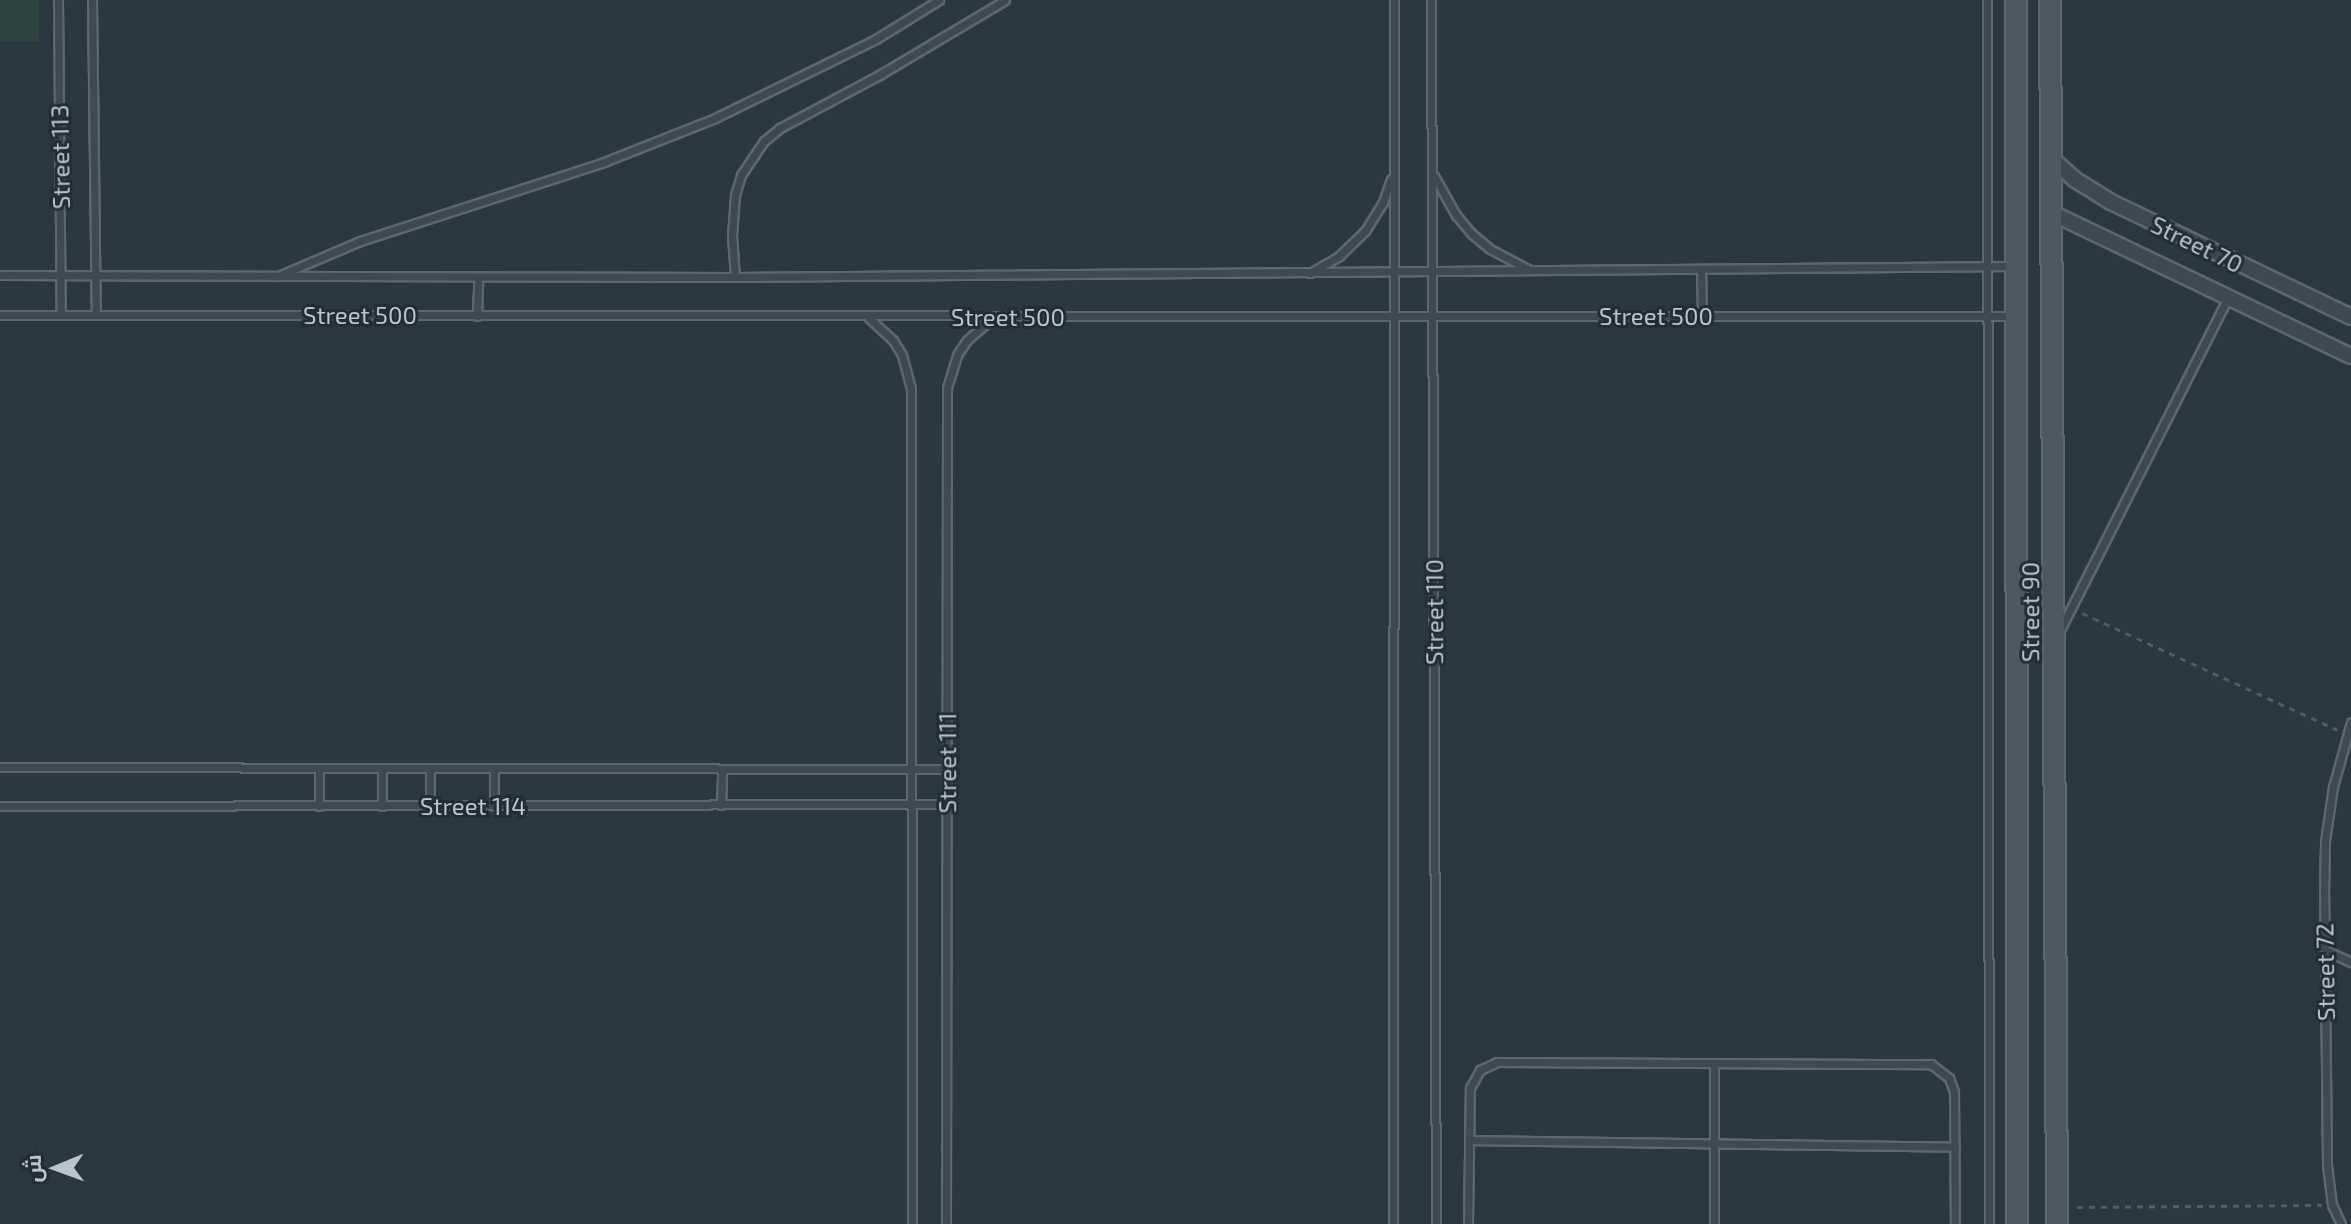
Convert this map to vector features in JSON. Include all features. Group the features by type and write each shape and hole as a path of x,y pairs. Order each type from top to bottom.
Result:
{"street":[{"name":"Street 90","path":"2016,0 2017,1224"},
{"name":"Street 90","path":"2050,0 2057,1216"},
{"name":"Street 70","path":"2051,158 2074,179 2111,202 2351,317"},
{"name":"Street 70","path":"2052,213 2351,356"}],"lane":[{"name":"Street 113","path":"58,0 61,315"},
{"name":"Street 113","path":"92,0 96,314"},
{"path":"276,277 374,236 604,162 687,129 823,67 939,0"},
{"path":"735,277 732,236 735,195 741,175 764,141 780,128 881,74 1005,0"},
{"name":"Street 110","path":"1393,1224 1394,0"},
{"name":"Street 110","path":"1431,0 1436,1224"},
{"path":"1987,0 1989,1224"},
{"path":"1308,273 1339,256 1365,231 1383,202 1394,170"},
{"path":"1433,173 1456,215 1472,234 1501,256 1533,271"},
{"name":"Street 500","path":"0,275 735,277 2016,266"},
{"path":"1701,269 1702,316"},
{"path":"477,316 478,278"},
{"path":"2056,639 2228,298"},
{"name":"Street 500","path":"0,315 993,318 2017,316"},
{"name":"Street 111","path":"867,317 893,340 902,355 911,389 912,1224"},
{"name":"Street 111","path":"946,1224 947,388 957,355 979,328 993,318"},
{"name":"Street 72","path":"2341,1224 2332,1205 2327,1165 2325,841 2333,787 2351,722"},
{"name":"Street 114","path":"0,767 946,769"},
{"path":"319,768 319,806"},
{"path":"382,768 382,806"},
{"path":"430,768 430,806"},
{"path":"494,768 494,806"},
{"path":"721,805 722,769"},
{"name":"Street 114","path":"0,806 947,804"},
{"path":"2325,950 2351,962"},
{"path":"1468,1224 1472,1081 1491,1063 1931,1064 1944,1072 1952,1085 1955,1224"},
{"path":"1714,1063 1714,1224"},
{"path":"1469,1140 1955,1147"}],"path":[{"path":"2071,608 2347,734"},
{"path":"2057,1216 2332,1205"}],"green space":[{"path":"0,0 39,0 39,41 0,41"}]}
